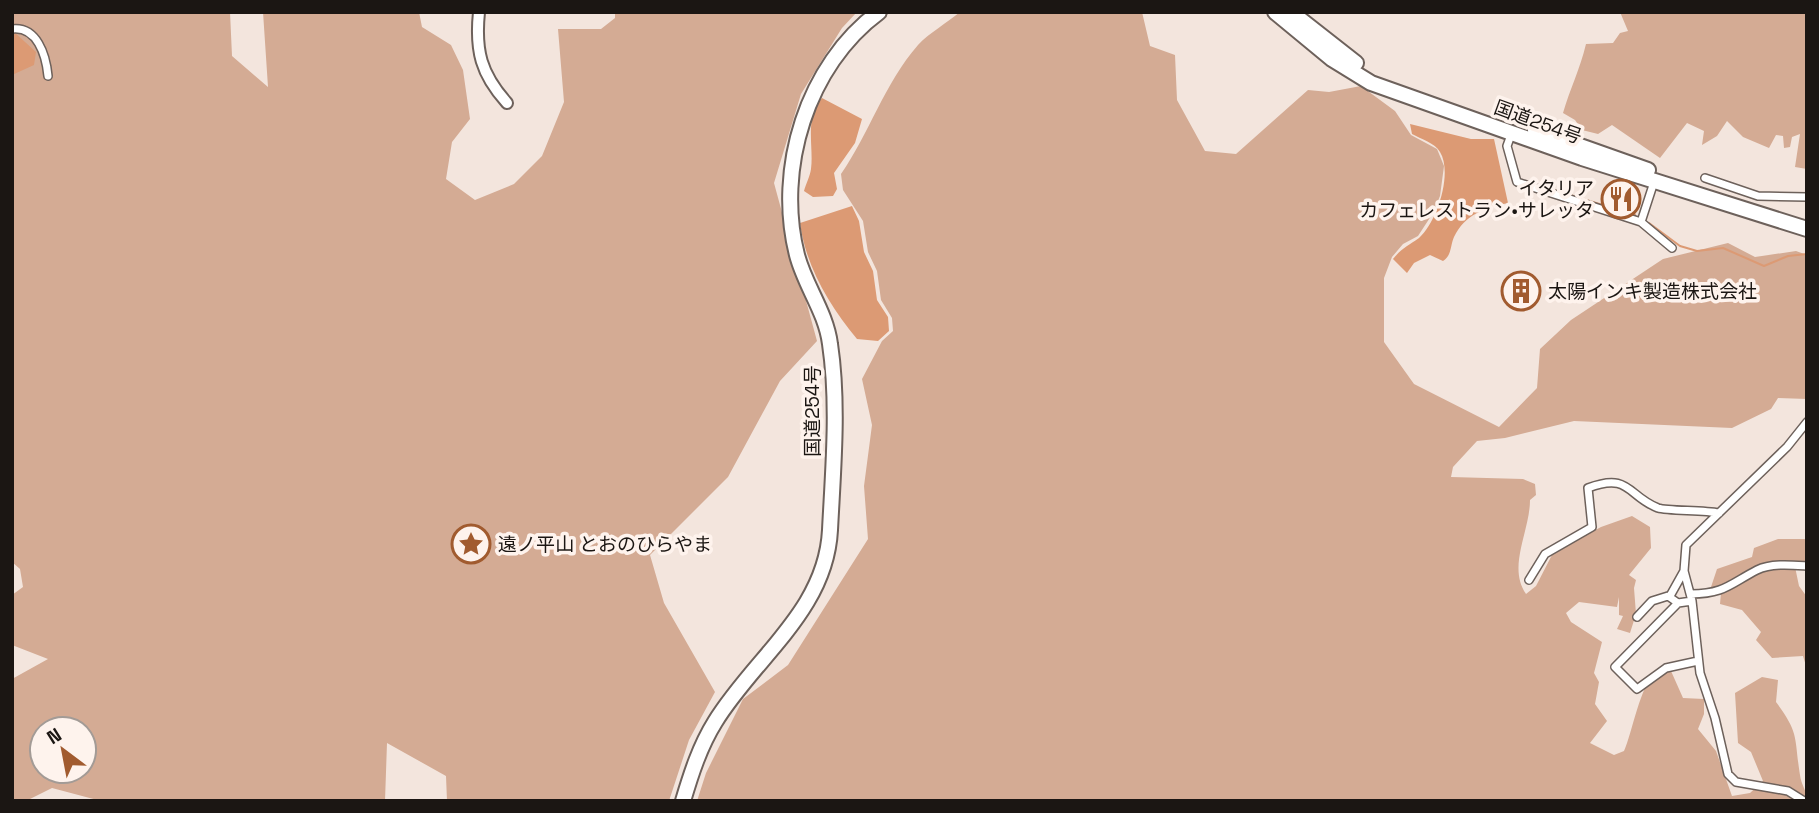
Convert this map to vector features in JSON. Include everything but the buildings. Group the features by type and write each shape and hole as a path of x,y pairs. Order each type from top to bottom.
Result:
{"highway":[{"name":"国道254号","path":"683,801 696,761 715,723 800,616 816,588 828,555 833,391 831,354 817,301 804,275 792,232 793,169 803,122 826,67 840,48 879,12"},
{"name":"国道254号","path":"1275,12 1332,60 1371,83 1654,182 1807,229"},
{"name":"国道254号","path":"1291,12 1344,56 1375,74 1657,174 1757,200 1807,219"}],"street":[{"path":"479,12 476,38 479,59 486,78 507,103"},
{"path":"12,29 27,30 36,39 48,76"},
{"path":"1512,131 1507,146 1517,183 1641,222 1672,248"},
{"path":"1705,178 1757,200 1807,197"},
{"path":"1641,222 1654,182"},
{"path":"1804,801 1787,791 1736,782 1728,774 1715,718 1703,691 1692,598 1684,571 1686,545 1787,447 1807,422"},
{"path":"1529,580 1545,554 1592,527 1588,488 1599,484 1614,482 1624,485 1661,509 1695,508 1719,513"},
{"path":"1698,661 1667,668 1636,689 1615,667 1678,603 1733,587 1758,569 1807,566"},
{"path":"1637,617 1652,601 1670,596 1684,571"},
{"path":"1670,596 1678,603"}],"shaded area":[{"path":"12,12 230,12 232,56 268,87 263,12 419,12 422,27 451,45 463,70 470,119 452,142 446,179 475,200 514,184 542,156 564,102 558,29 601,29 615,18 615,12 857,12 842,28 801,94 774,183 817,341 780,381 728,477 650,555 664,603 715,692 689,740 669,801 447,801 446,776 387,743 385,801 101,801 52,788 26,801 12,801 12,679 48,659 12,645 12,595 23,587 20,569 12,562"},
{"path":"960,12 1142,12 1150,46 1175,55 1177,100 1205,151 1236,154 1308,90 1329,92 1361,86 1395,111 1411,135 1437,149 1444,166 1440,196 1433,213 1418,236 1403,244 1392,257 1384,278 1384,342 1414,384 1499,427 1537,388 1540,349 1571,320 1663,259 1728,243 1755,257 1796,251 1807,255 1807,399 1778,398 1771,409 1732,428 1574,421 1505,438 1477,441 1453,467 1451,477 1523,479 1535,484 1536,495 1530,500 1519,561 1521,583 1526,594 1536,586 1553,553 1601,527 1632,516 1650,527 1651,548 1629,575 1636,580 1636,614 1630,633 1617,629 1623,616 1619,615 1619,597 1617,607 1579,602 1566,613 1571,622 1602,642 1594,673 1599,682 1595,704 1607,721 1590,743 1614,755 1624,751 1645,687 1657,674 1671,671 1683,698 1704,699 1704,714 1698,729 1716,751 1732,796 1750,793 1763,781 1751,752 1738,743 1735,693 1762,677 1778,680 1776,702 1793,729 1807,801 697,801 706,773 743,699 788,665 868,539 864,486 872,425 862,379 882,341 893,331 892,318 881,300 877,271 868,252 863,221 843,190 841,174 906,60 922,41"},
{"path":"1620,12 1807,12 1807,169 1795,167 1800,134 1792,137 1790,147 1784,148 1783,136 1776,135 1769,148 1743,137 1727,121 1717,136 1702,145 1704,131 1687,123 1660,158 1612,125 1598,134 1582,130 1575,120 1563,113 1586,44 1613,43 1620,33 1628,31"},
{"path":"13,31 36,52 34,65 12,75"},
{"path":"822,98 862,119 855,143 834,173 837,189 833,196 813,197 804,191 812,160 811,123 816,106"},
{"path":"1410,124 1471,139 1494,139 1508,203 1470,217 1454,237 1448,256 1443,261 1430,255 1414,263 1407,273 1393,259 1419,238 1432,221 1441,197 1445,172 1444,161 1438,149 1412,134"},
{"path":"852,206 859,221 864,252 873,271 877,300 888,317 889,331 878,341 857,339 847,326 820,285 803,239 800,223"},
{"path":"1778,539 1807,539 1807,561 1794,562 1799,586 1807,597 1807,669 1803,656 1772,658 1756,640 1761,632 1742,610 1720,604 1721,593 1710,590 1717,569 1752,557 1754,548"}],"waterway":[{"path":"1525,181 1635,215"},
{"path":"1649,223 1680,246 1697,251 1723,248 1764,266 1788,256 1807,254"}],"place":[{"name":"イタリア カフェレストラン•サレッタ","path":"1621,199"},
{"name":"太陽インキ製造株式会社","path":"1521,291"},
{"name":"遠ノ平山 とおのひらやま","path":"471,544"}]}
